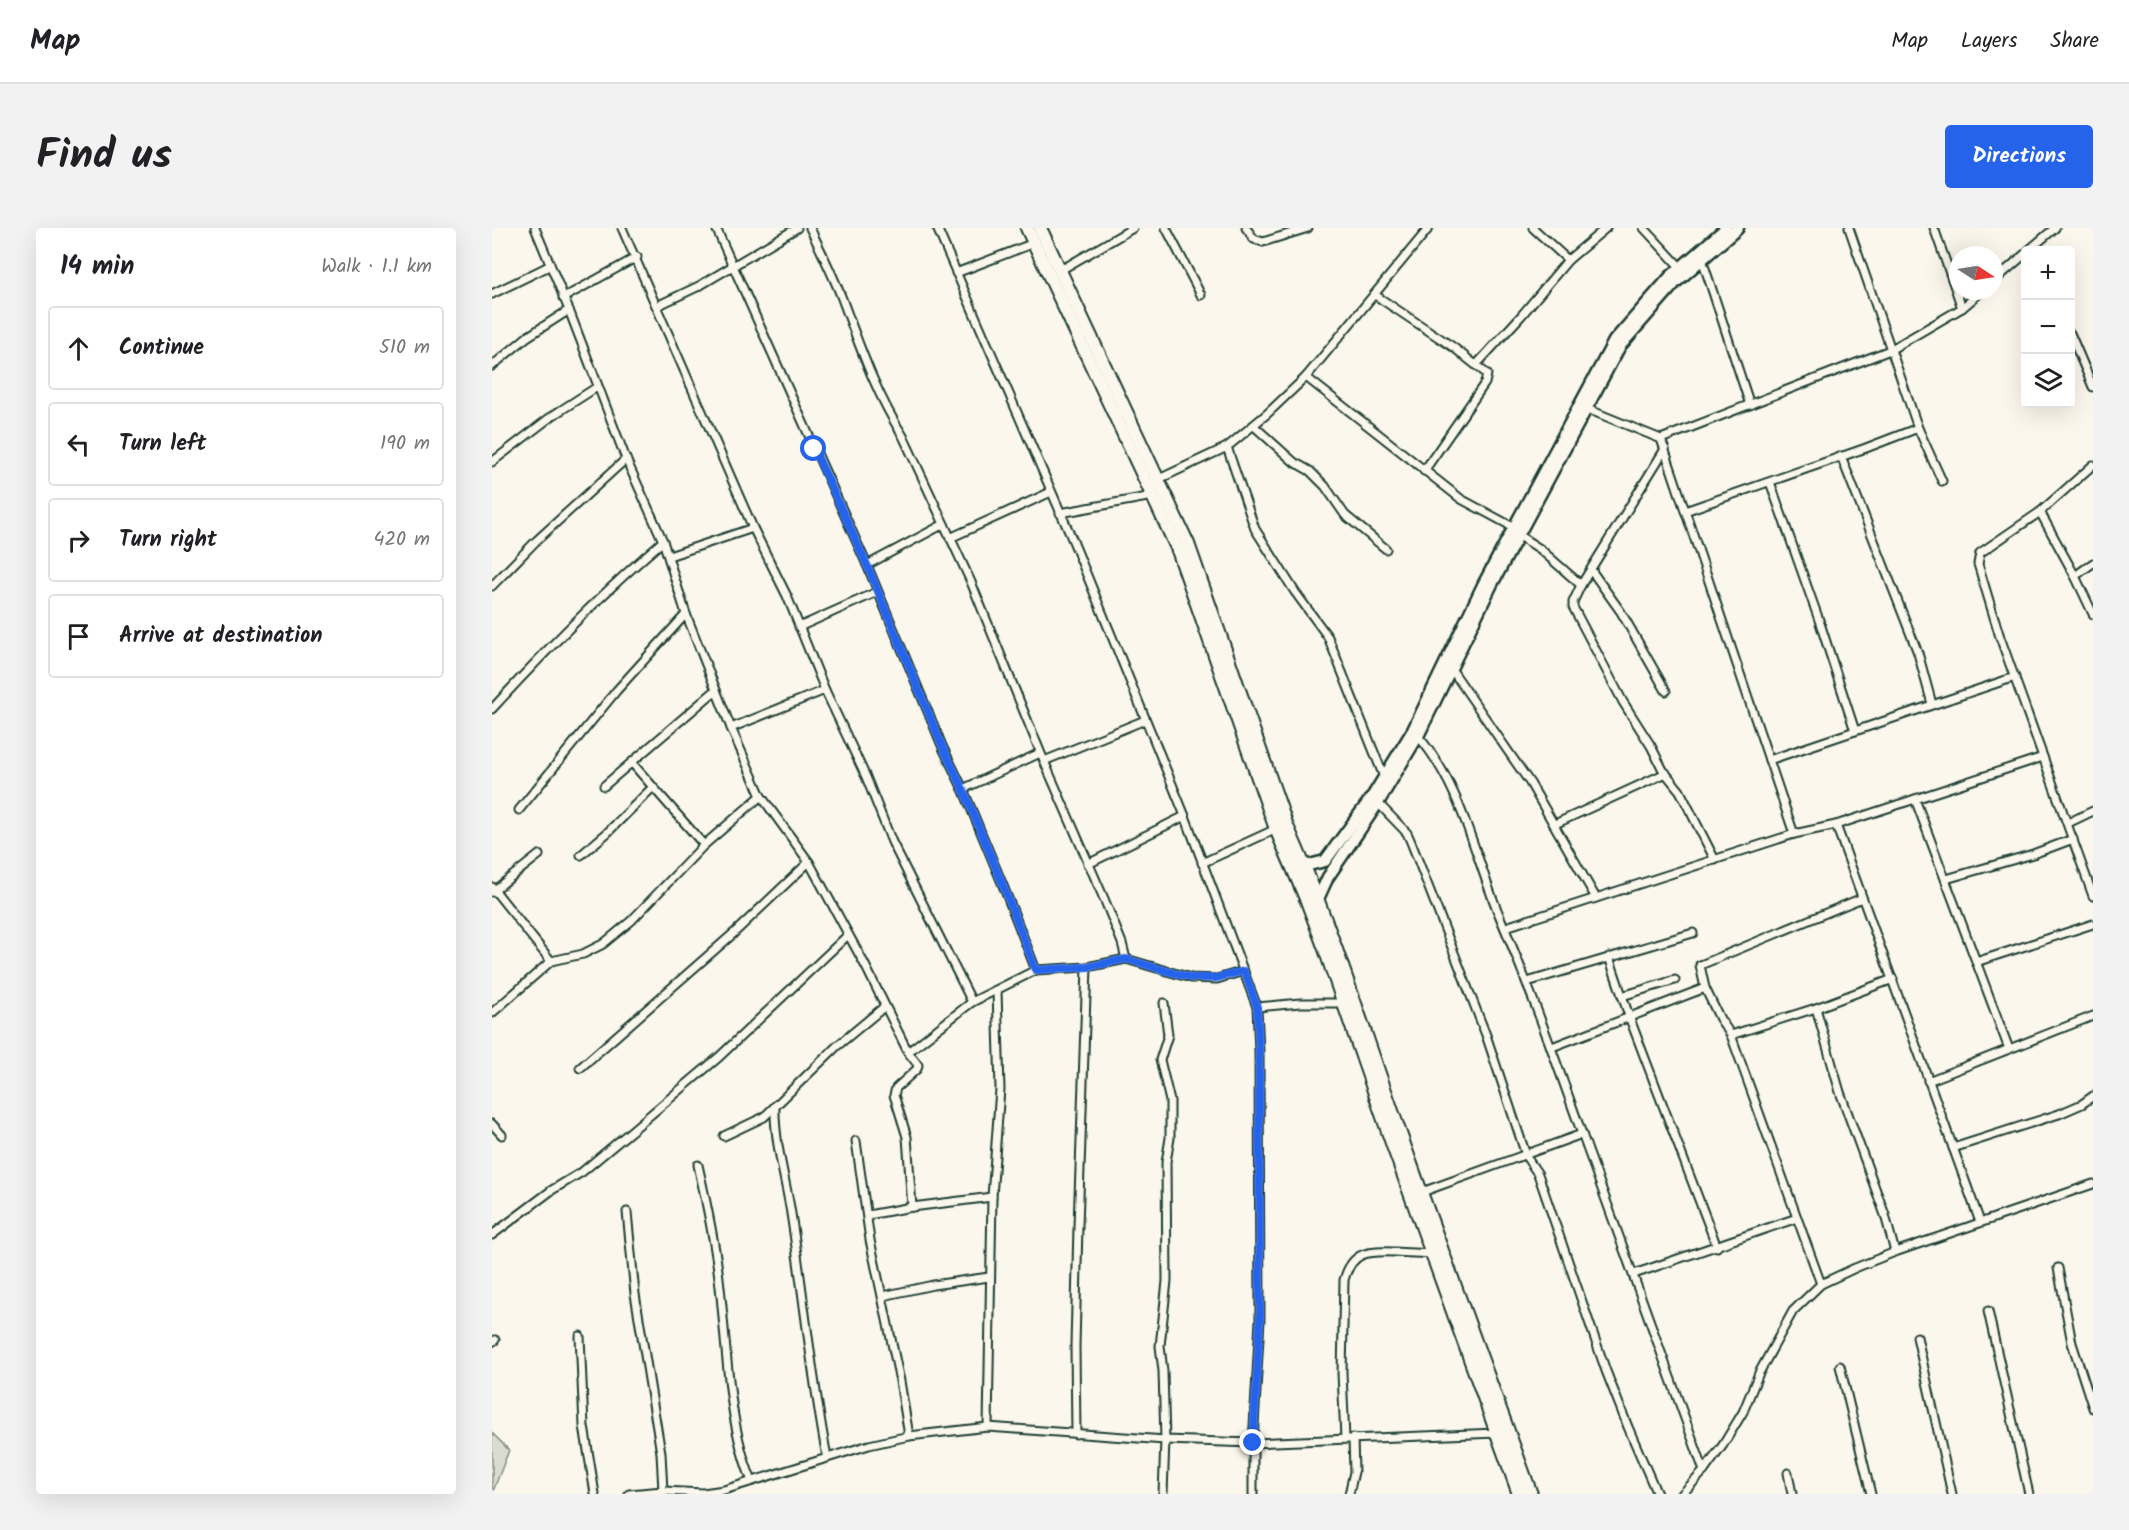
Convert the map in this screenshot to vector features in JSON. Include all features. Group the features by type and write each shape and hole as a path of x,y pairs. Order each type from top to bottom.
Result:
{"highway":[{"path":"1027,228 1178,550 1231,697 1305,866 1531,1494"},
{"path":"1040,228 1188,544 1255,753 1276,829 1307,901 1519,1494"}],"street":[{"path":"535,228 626,459 669,556 686,614 731,728 761,796 809,862 865,964 908,1052 918,1065 896,1088 894,1095 907,1137 912,1207"},
{"path":"622,228 637,257 753,528 787,596 825,690 866,777 892,842 972,1002"},
{"path":"716,228 867,565 943,748 963,789 1036,970"},
{"path":"657,306 682,295 797,228"},
{"path":"810,228 840,294 866,364 891,417 903,436 971,582 1040,753 1105,901 1126,959"},
{"path":"937,228 1060,513 1185,816 1257,1007 1260,1320 1253,1443 1253,1494"},
{"path":"1059,271 1132,228"},
{"path":"1166,228 1201,295"},
{"path":"1246,228 1254,239 1263,242 1308,228"},
{"path":"1146,484 1227,447 1254,426 1305,378 1429,228"},
{"path":"1533,228 1568,260"},
{"path":"1476,364 1521,316 1568,260 1606,228"},
{"path":"1644,228 1681,267"},
{"path":"1305,866 1325,861 1372,797 1413,730 1614,341 1681,267 1726,228"},
{"path":"1318,899 1328,877 1378,803 1418,736 1452,670 1516,531 1620,346 1676,282 1738,228"},
{"path":"1850,228 1918,428 1942,481"},
{"path":"1934,228 1962,309"},
{"path":"2035,246 2055,228"},
{"path":"956,273 1034,243"},
{"path":"563,298 637,257"},
{"path":"2003,274 2021,258"},
{"path":"1702,259 1750,405"},
{"path":"492,294 549,266"},
{"path":"1375,294 1485,370 1487,378 1424,471"},
{"path":"1585,408 1661,439 1890,350 1962,309 1972,300"},
{"path":"492,366 527,337 569,310"},
{"path":"2075,341 2090,366 2093,387"},
{"path":"1305,378 1461,499 1516,531 1581,585"},
{"path":"492,462 552,416 597,387"},
{"path":"1254,426 1294,462 1310,471 1325,486 1345,515 1386,549"},
{"path":"1685,511 1918,428"},
{"path":"1661,439 1794,834"},
{"path":"1227,447 1255,529 1295,592 1328,636 1384,777"},
{"path":"1665,449 1581,585 1572,607 1623,702 1666,773 1680,791 1715,860"},
{"path":"1841,456 1918,653 1932,704"},
{"path":"492,586 536,541 626,459"},
{"path":"2093,465 2040,512 1980,553 1977,558 2000,637 2093,896"},
{"path":"1770,482 1855,731"},
{"path":"950,538 1051,492"},
{"path":"1060,513 1153,496"},
{"path":"2040,512 2093,614"},
{"path":"867,565 944,524"},
{"path":"669,556 753,528"},
{"path":"492,710 552,644 611,586 663,541"},
{"path":"2075,576 2093,563"},
{"path":"1591,570 1621,612 1666,691"},
{"path":"799,627 877,592"},
{"path":"519,810 617,690 686,614"},
{"path":"1452,670 1530,783 1596,898"},
{"path":"1769,760 2015,677"},
{"path":"604,786 716,690"},
{"path":"731,728 825,690"},
{"path":"1044,762 1145,720"},
{"path":"1418,736 1428,747 1453,790 1468,825 1501,920 1506,927 1552,1047 1704,1471"},
{"path":"963,789 1040,753"},
{"path":"1506,927 1794,834 1836,825 2043,757"},
{"path":"633,763 704,845"},
{"path":"1554,824 1666,773"},
{"path":"581,855 607,833 653,787"},
{"path":"492,1013 550,961 583,954 603,944 631,921 704,845 761,796"},
{"path":"1915,799 2010,1049"},
{"path":"1378,803 1407,833 1411,842 1486,1035 1526,1155 1538,1174 1606,1371 1657,1494"},
{"path":"2068,823 2093,811"},
{"path":"1088,864 1185,816"},
{"path":"1836,825 1980,1222"},
{"path":"1202,863 1276,829"},
{"path":"1946,879 2033,854 2073,839"},
{"path":"539,855 493,889 550,961"},
{"path":"580,1068 734,933 809,862"},
{"path":"1821,1284 1731,1035 1720,1019 1705,988 1700,965 1862,898"},
{"path":"1976,962 2093,924"},
{"path":"1527,982 1693,933"},
{"path":"492,1235 552,1190 582,1172 719,1057 848,935"},
{"path":"1609,957 1630,1019 1717,1247"},
{"path":"908,1052 972,1002 1036,970 1088,967 1126,959 1191,978 1217,978 1244,971"},
{"path":"1076,1434 1075,1346 1078,1226 1088,967"},
{"path":"1622,996 1675,980"},
{"path":"1731,1035 1893,980"},
{"path":"1552,1047 1630,1019 1705,988"},
{"path":"988,1427 989,1277 1000,1089 996,991"},
{"path":"1163,1494 1165,1440 1160,1346 1167,1281 1166,1162 1170,1138 1170,1101 1161,1060 1161,1051 1168,1035 1164,1003"},
{"path":"1257,1007 1300,1003 1343,1003"},
{"path":"724,1136 764,1117 837,1046 884,1006"},
{"path":"1816,1008 1840,1092 1885,1215 1895,1252"},
{"path":"1928,1081 2093,1016"},
{"path":"1953,1148 2059,1114 2082,1104 2093,1096"},
{"path":"775,1106 778,1143 803,1292 815,1395 827,1457"},
{"path":"492,1124 502,1136"},
{"path":"1422,1192 1582,1134"},
{"path":"856,1141 870,1239 909,1436"},
{"path":"698,1165 711,1224 736,1422 745,1464 752,1481"},
{"path":"1682,1494 1704,1471 1743,1412 1759,1373 1792,1311 1821,1284 1895,1252 2093,1184"},
{"path":"868,1215 992,1197"},
{"path":"627,1212 635,1294 661,1453 663,1491"},
{"path":"1634,1274 1797,1218"},
{"path":"1345,1439 1342,1372 1344,1280 1347,1271 1354,1260 1370,1251 1432,1254"},
{"path":"2058,1268 2072,1343 2093,1408"},
{"path":"883,1296 933,1285 989,1277"},
{"path":"1988,1311 2029,1494"},
{"path":"580,1335 584,1426 595,1494"},
{"path":"1917,1337 1952,1494"},
{"path":"1840,1366 1871,1494"},
{"path":"629,1494 663,1491 703,1493 724,1490 827,1457 909,1436 988,1427 1165,1440 1253,1443 1497,1433"},
{"path":"1349,1494 1354,1472 1353,1438"},
{"path":"1788,1473 1792,1494"}],"shaded area":[{"path":"492,1433 509,1450 492,1494"}],"route":[{"path":"814,449 867,565 943,748 963,789 1036,970 1088,967 1126,959 1191,978 1217,978 1244,971 1257,1007 1259,1052 1260,1320 1253,1443"}]}
